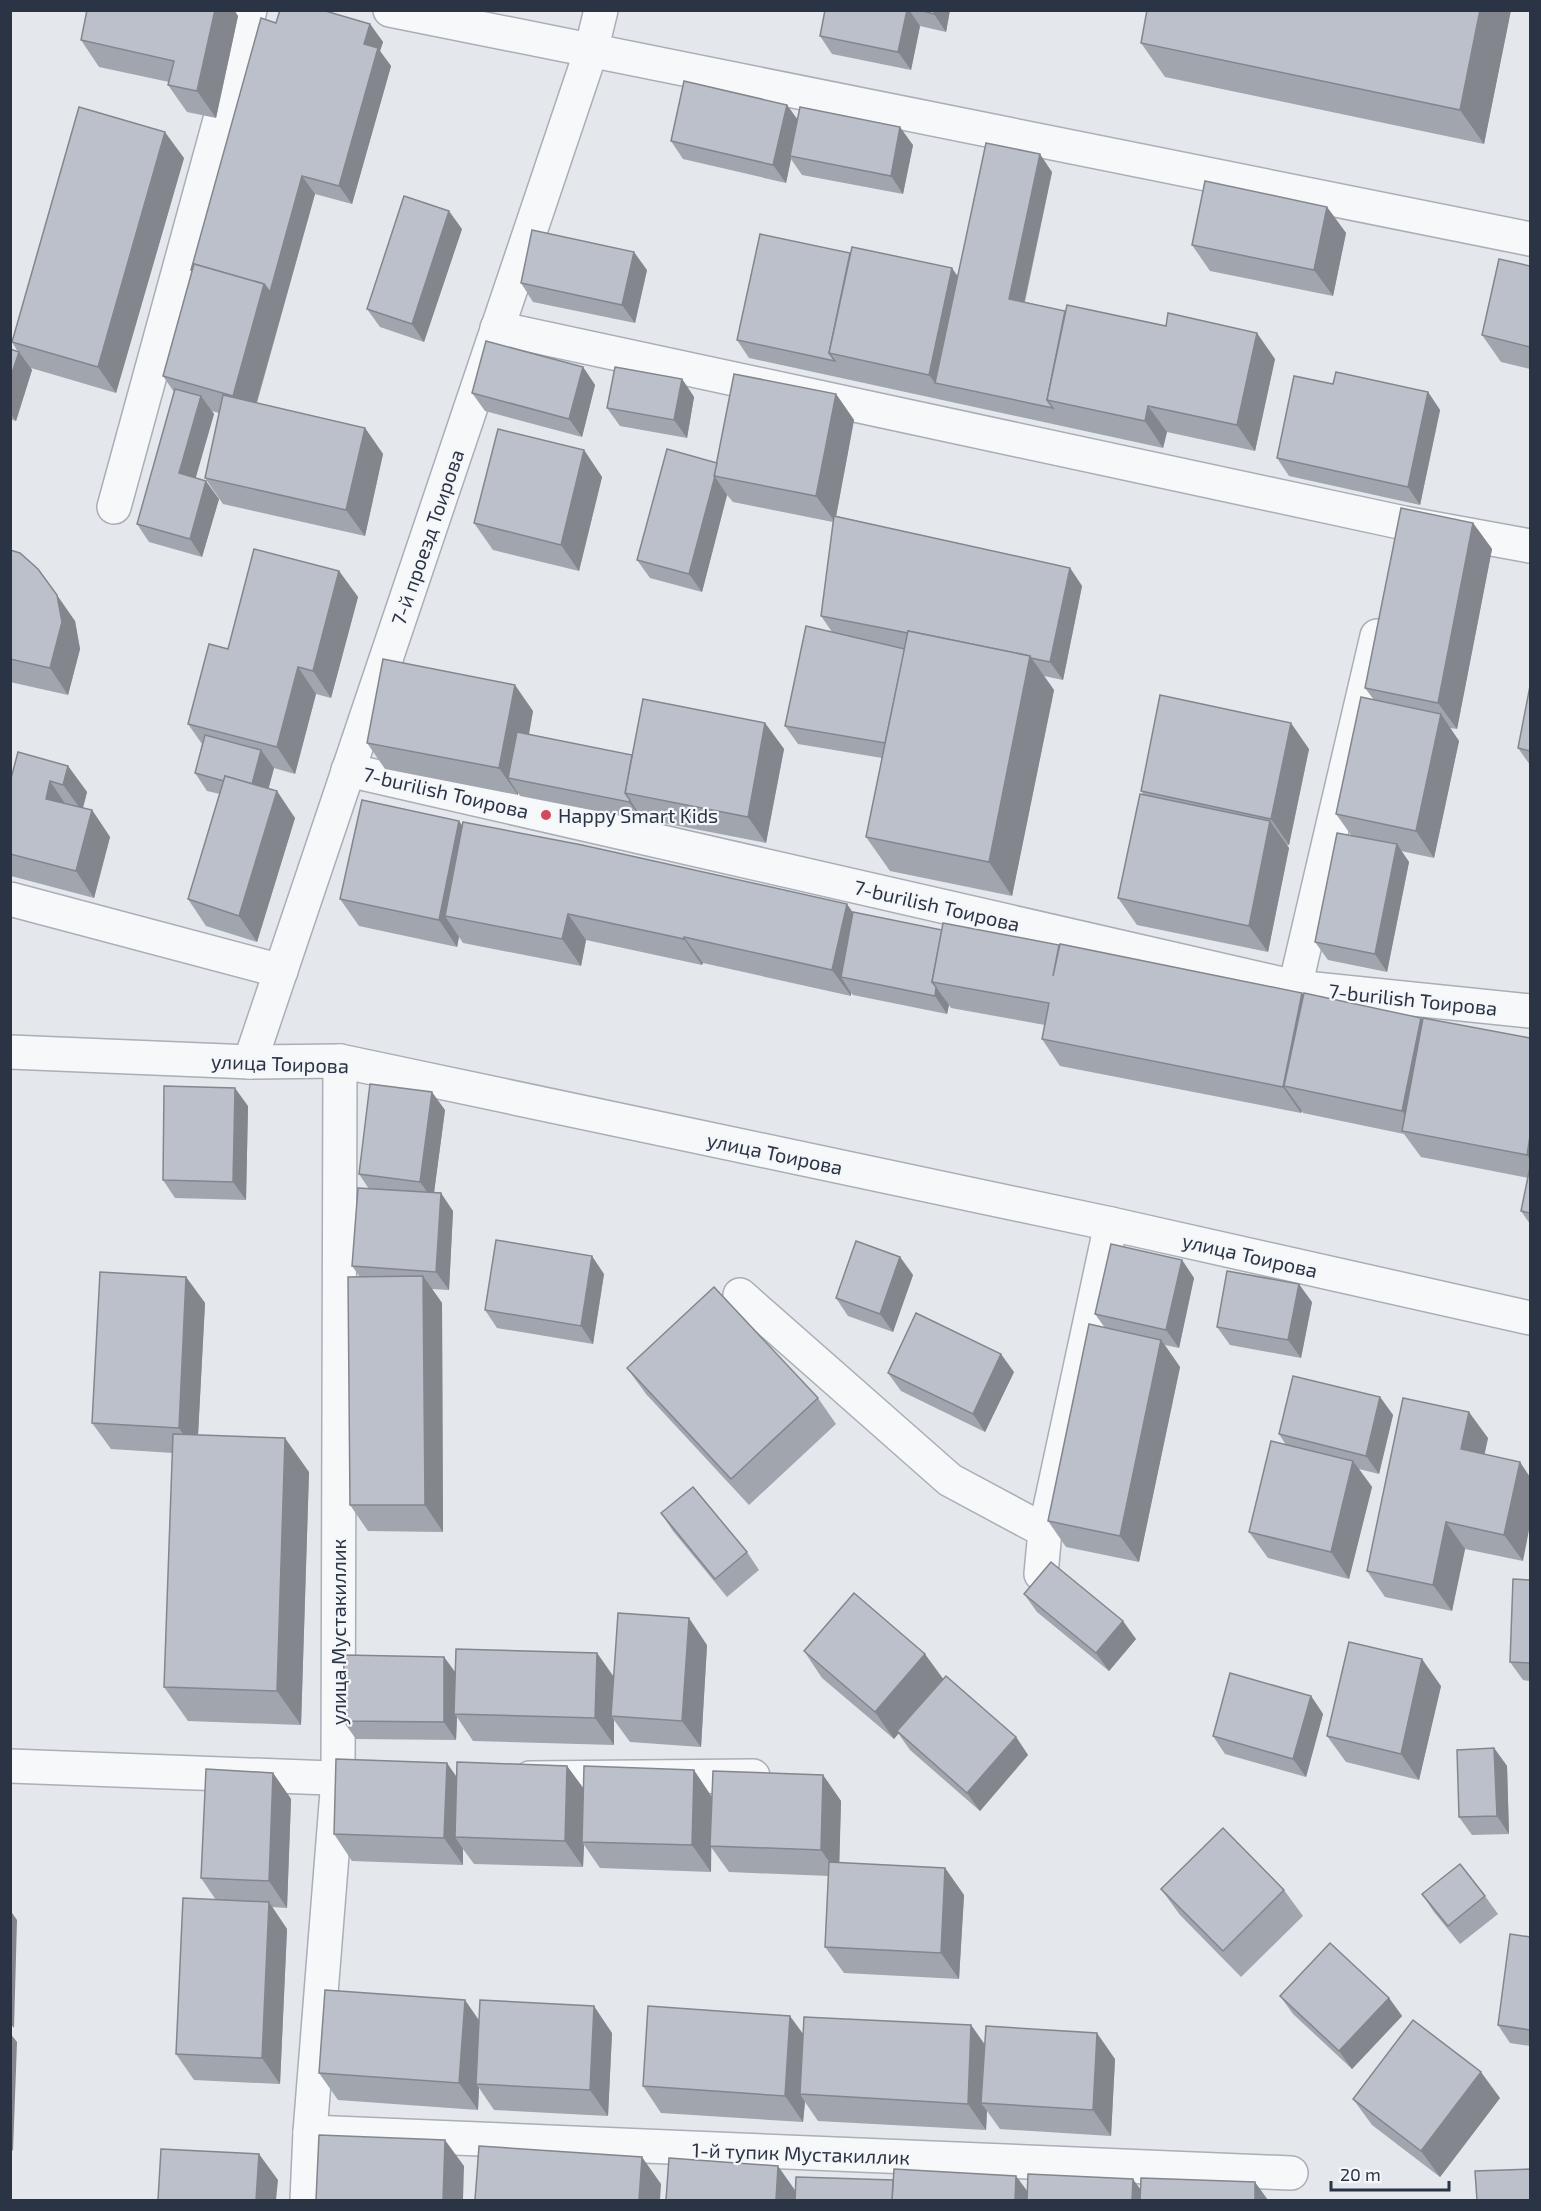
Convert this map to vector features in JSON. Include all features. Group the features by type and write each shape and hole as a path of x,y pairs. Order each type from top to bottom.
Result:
{"street":[{"path":"114,507 250,10"},
{"path":"390,10 1530,239"},
{"name":"7-й проезд Тоирова","path":"250,1062 591,51 602,10"},
{"path":"497,328 1401,535 1530,546"},
{"path":"1295,987 1385,604"},
{"name":"7-burilish Тоирова","path":"348,770 1295,987 1530,1011"},
{"path":"10,899 281,971"},
{"name":"улица Тоирова","path":"10,1052 250,1062 340,1061 1112,1224 1530,1318"},
{"name":"улица Мустакиллик","path":"307,2200 310,2132 338,1779 340,1061"},
{"path":"1041,1574 1045,1531 1112,1224"},
{"path":"740,1295 950,1480 1045,1531"},
{"path":"10,1766 386,1779"},
{"path":"504,1778 753,1776"},
{"name":"1-й тупик Мустакиллик","path":"310,2132 1292,2173"}],"building":[{"path":"87,10 215,10 197,91 168,85 174,61 81,40"},
{"path":"280,10 322,10 370,24 364,44 378,48 339,186 302,176 270,292 264,284 194,264 191,270 261,18 276,23"},
{"path":"825,10 907,10 898,52 820,36"},
{"path":"919,10 934,10 934,14"},
{"path":"1147,10 1480,10 1460,110 1141,43"},
{"path":"684,81 787,105 773,165 671,141"},
{"path":"79,107 165,132 98,367 12,342"},
{"path":"800,107 900,127 891,176 790,156"},
{"path":"986,143 1040,154 1009,299 1065,311 1047,400 1053,408 935,383"},
{"path":"1205,181 1327,207 1314,270 1192,245"},
{"path":"404,196 449,211 412,324 367,309"},
{"path":"532,230 634,252 622,305 521,283"},
{"path":"760,234 850,253 829,353 835,361 737,340"},
{"path":"852,247 952,268 929,375 829,353"},
{"path":"1499,259 1530,266 1530,347 1482,335"},
{"path":"194,264 264,284 233,396 163,376"},
{"path":"1067,305 1166,326 1168,313 1257,333 1237,425 1148,406 1145,421 1047,400"},
{"path":"486,341 583,367 569,419 472,393"},
{"path":"10,349 19,352 10,379"},
{"path":"615,367 682,379 674,420 607,408"},
{"path":"1336,372 1428,392 1408,487 1277,458 1294,376 1333,384"},
{"path":"734,374 836,394 816,496 714,476"},
{"path":"175,389 201,396 179,473 206,481 190,539 137,524"},
{"path":"223,395 365,428 346,510 205,478"},
{"path":"498,429 584,450 561,545 474,523"},
{"path":"667,449 717,463 689,574 637,560"},
{"path":"1401,508 1473,523 1438,703 1365,688"},
{"path":"834,516 1070,568 1050,662 908,631 908,633 821,616"},
{"path":"254,549 339,571 313,671 298,667 277,747 188,724 209,644 228,649"},
{"path":"10,550 20,553 38,569 57,595 62,622 50,668 10,659"},
{"path":"806,626 905,649 885,743 785,726"},
{"path":"908,631 1030,656 989,862 866,837"},
{"path":"383,659 515,685 499,768 367,743"},
{"path":"1530,686 1530,751 1518,748"},
{"path":"1160,695 1291,723 1271,819 1141,791"},
{"path":"1361,697 1441,714 1416,831 1336,814"},
{"path":"643,699 765,723 748,817 625,793"},
{"path":"517,732 632,755 625,793 629,802 508,778"},
{"path":"205,735 261,750 252,784 225,776 224,781 195,773"},
{"path":"18,752 68,766 63,785 50,781 46,799 92,810 76,871 10,854 10,782"},
{"path":"225,776 277,791 239,916 188,899"},
{"path":"1140,794 1270,821 1249,926 1118,898"},
{"path":"362,800 459,821 439,920 340,899"},
{"path":"463,822 582,845 847,904 832,970 568,914 562,939 445,916"},
{"path":"1337,833 1397,844 1375,954 1315,942"},
{"path":"853,912 942,930 932,982 936,987 935,996 841,977"},
{"path":"943,923 1059,945 1053,976 1060,944 1302,993 1283,1087 1042,1039 1049,1003 932,982"},
{"path":"1304,993 1421,1018 1402,1111 1284,1086"},
{"path":"1423,1018 1530,1038 1530,1136 1527,1155 1402,1131"},
{"path":"370,1084 432,1092 420,1182 359,1174"},
{"path":"164,1086 235,1088 233,1182 163,1180"},
{"path":"1530,1167 1530,1213 1521,1211"},
{"path":"358,1188 441,1193 436,1272 352,1266"},
{"path":"496,1240 592,1256 581,1326 485,1310"},
{"path":"856,1241 900,1257 880,1314 836,1298"},
{"path":"1111,1244 1182,1260 1166,1330 1095,1314"},
{"path":"1227,1271 1299,1284 1288,1340 1217,1327"},
{"path":"100,1272 186,1277 179,1428 92,1423"},
{"path":"423,1276 425,1505 350,1505 348,1277"},
{"path":"714,1287 818,1398 731,1479 627,1368"},
{"path":"916,1313 1001,1354 973,1414 888,1373"},
{"path":"1089,1324 1161,1340 1120,1536 1048,1521"},
{"path":"1293,1376 1380,1397 1366,1456 1279,1434"},
{"path":"1403,1398 1469,1412 1461,1449 1520,1462 1504,1535 1446,1522 1433,1585 1367,1571"},
{"path":"173,1434 285,1438 277,1691 164,1687"},
{"path":"1271,1441 1353,1461 1331,1552 1249,1532"},
{"path":"693,1487 747,1552 715,1579 661,1513"},
{"path":"1051,1562 1123,1621 1096,1653 1024,1594"},
{"path":"1513,1579 1530,1580 1530,1663 1510,1662"},
{"path":"854,1593 925,1654 875,1712 804,1651"},
{"path":"618,1613 689,1618 682,1721 611,1716"},
{"path":"1349,1642 1422,1659 1401,1754 1327,1736"},
{"path":"456,1649 597,1653 595,1718 454,1714"},
{"path":"344,1655 444,1657 444,1722 343,1721"},
{"path":"1230,1673 1311,1696 1293,1759 1213,1736"},
{"path":"946,1676 1016,1737 967,1793 897,1731"},
{"path":"1494,1748 1497,1816 1459,1817 1457,1750"},
{"path":"336,1759 447,1763 444,1838 334,1834"},
{"path":"457,1762 567,1766 565,1841 455,1837"},
{"path":"584,1766 694,1770 692,1845 582,1842"},
{"path":"206,1769 273,1773 269,1881 201,1878"},
{"path":"713,1771 823,1775 821,1850 710,1846"},
{"path":"1223,1828 1284,1890 1223,1951 1161,1889"},
{"path":"829,1862 945,1868 941,1953 825,1947"},
{"path":"1460,1864 1485,1896 1448,1926 1422,1894"},
{"path":"183,1898 269,1902 262,2058 176,2054"},
{"path":"1510,1934 1530,1937 1530,2030 1498,2025"},
{"path":"1330,1943 1389,1998 1339,2051 1280,1996"},
{"path":"325,1990 465,2000 459,2083 319,2073"},
{"path":"480,2000 594,2006 590,2090 476,2084"},
{"path":"648,2006 790,2016 785,2096 643,2086"},
{"path":"804,2017 971,2025 968,2104 800,2094"},
{"path":"1413,2020 1481,2072 1421,2151 1353,2099"},
{"path":"986,2026 1097,2033 1093,2110 981,2103"},
{"path":"319,2135 445,2140 443,2200 316,2200"},
{"path":"479,2146 642,2157 639,2200 475,2200"},
{"path":"161,2149 259,2154 256,2200 158,2200"},
{"path":"669,2158 778,2166 776,2200 666,2200"},
{"path":"894,2169 1016,2176 1015,2200 892,2200"},
{"path":"1530,2169 1530,2200 1477,2200 1475,2171"},
{"path":"1028,2174 1133,2179 1132,2200 1027,2200"},
{"path":"796,2177 893,2180 892,2200 795,2200"},
{"path":"1141,2178 1255,2182 1255,2200 1140,2200"}],"place":[{"name":"Happy Smart Kids","path":"546,815"}]}
